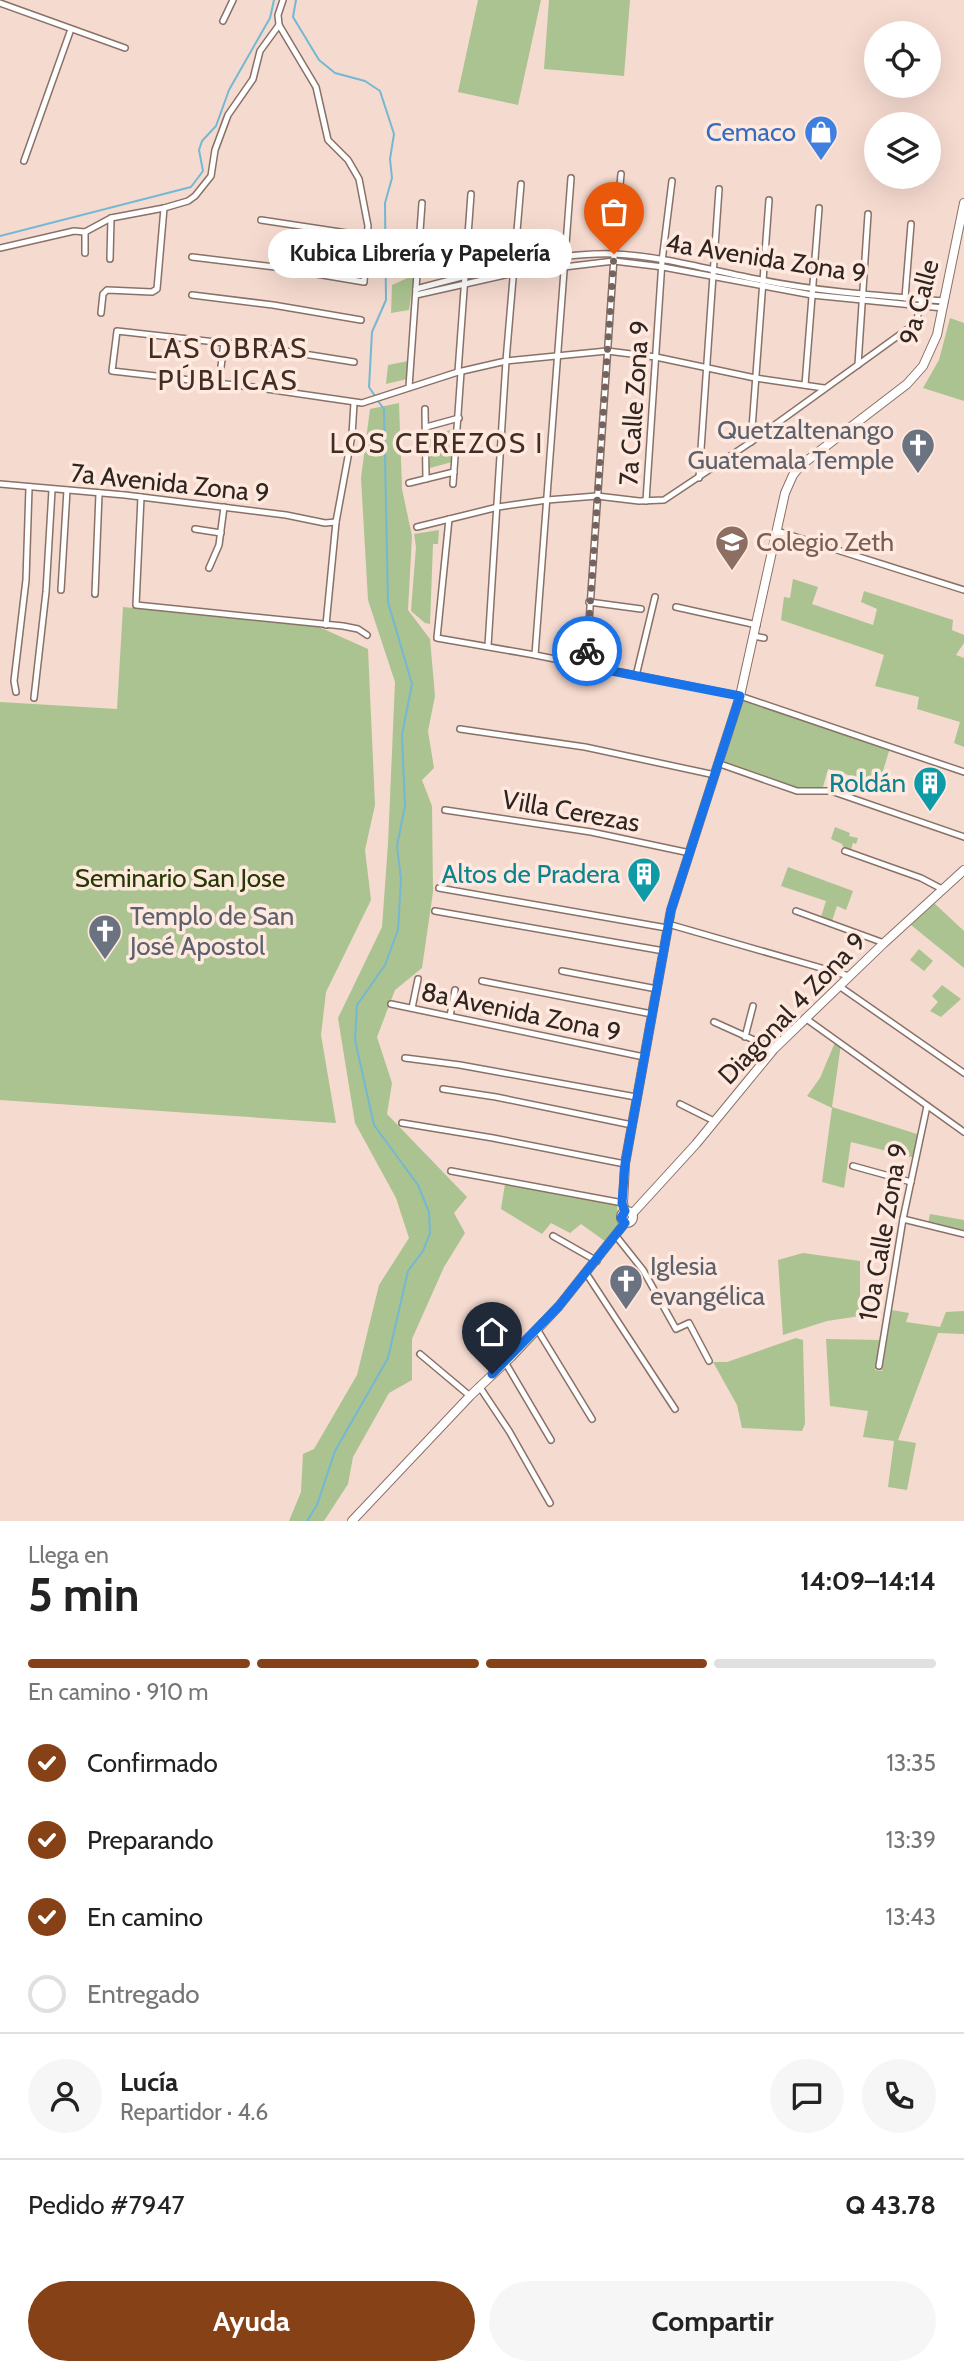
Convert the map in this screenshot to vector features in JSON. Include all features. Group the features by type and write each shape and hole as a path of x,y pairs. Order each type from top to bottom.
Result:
{"street":[{"path":"223,21 233,0"},
{"path":"192,257 275,267 363,282 369,234 359,178 348,160 328,140 316,87 279,25 278,15 283,0"},
{"path":"0,3 125,48"},
{"path":"0,248 74,231 85,232 111,218 164,208 192,199 209,180 215,150 228,115 253,79 260,51 279,25"},
{"path":"24,161 71,29"},
{"path":"586,666 621,174"},
{"path":"536,654 570,178"},
{"name":"7a Calle Zona 9","path":"646,501 663,264 672,181"},
{"path":"488,646 506,361 521,184"},
{"path":"699,478 719,189"},
{"path":"453,484 471,194"},
{"path":"751,442 769,200"},
{"path":"409,387 422,203"},
{"name":"9a Calle","path":"626,1210 625,1164 668,926 759,637 757,625 785,493 797,469 916,375 933,345 964,203"},
{"path":"101,313 103,294 107,290 156,291 164,208"},
{"path":"805,385 819,208"},
{"path":"858,365 868,214"},
{"path":"110,259 111,218"},
{"path":"261,219 369,234"},
{"path":"905,298 911,224"},
{"path":"85,232 85,253"},
{"name":"4a Avenida Zona 9","path":"416,292 564,258 614,258 663,264 811,292 944,304"},
{"name":"4a Avenida Zona 9","path":"514,269 614,258"},
{"path":"192,295 273,304 361,320"},
{"name":"4a Avenida Zona 9","path":"863,298 905,298 921,302"},
{"path":"417,527 498,507 547,500 597,496 664,500 751,442 914,324 921,302"},
{"path":"354,362 117,331 112,371 362,403 391,392 506,361 607,351 656,357 755,378 824,388"},
{"path":"219,383 224,343"},
{"path":"326,625 336,522 352,435 354,403"},
{"path":"425,409 426,479"},
{"path":"426,427 459,418"},
{"path":"409,483 454,472"},
{"name":"7a Avenida Zona 9","path":"0,484 141,497 286,515 325,523 336,522"},
{"path":"16,692 15,669 26,580 29,488"},
{"path":"34,698 46,593 52,490"},
{"path":"61,590 67,490"},
{"path":"95,594 99,494"},
{"path":"141,497 136,606 352,628 367,635"},
{"path":"209,568 218,550 224,508"},
{"path":"449,519 438,638 536,654 740,696 964,772"},
{"path":"195,529 221,533"},
{"path":"776,531 964,590"},
{"path":"636,676 655,597"},
{"path":"589,602 641,609"},
{"path":"676,607 757,625"},
{"path":"460,729 585,747 716,775"},
{"path":"720,764 797,790 831,791 964,837"},
{"name":"Villa Cerezas","path":"445,810 591,832 690,853"},
{"path":"845,850 921,878 942,889"},
{"name":"Diagonal 4 Zona 9","path":"616,1236 625,1223 631,1222 626,1210 714,1121 774,1049 964,870"},
{"path":"439,888 668,926 849,976"},
{"path":"435,911 664,951"},
{"path":"796,911 884,943"},
{"path":"562,971 657,989"},
{"path":"412,1009 418,979"},
{"path":"482,981 652,1014"},
{"path":"839,986 964,1073"},
{"path":"450,1016 455,990"},
{"name":"8a Avenida Zona 9","path":"391,1004 644,1057"},
{"path":"745,1037 753,1006"},
{"path":"805,1018 964,1132"},
{"path":"714,1022 774,1049"},
{"path":"405,1058 460,1065 636,1097"},
{"path":"443,1089 632,1125"},
{"path":"680,1104 714,1121"},
{"name":"10a Calle Zona 9","path":"879,1366 903,1219 927,1106"},
{"path":"402,1123 625,1164"},
{"path":"853,1166 911,1182"},
{"path":"451,1171 626,1210"},
{"path":"903,1219 964,1234"},
{"path":"553,1236 597,1261"},
{"path":"355,1521 361,1511 479,1386 537,1329 616,1236 643,1270 676,1329 689,1323 709,1360"},
{"path":"586,1273 675,1409"},
{"path":"537,1329 592,1419"},
{"path":"420,1354 470,1396"},
{"path":"505,1362 551,1440"},
{"path":"479,1386 509,1431 550,1503"}],"green space":[{"path":"478,0 541,0 518,105 458,92"},
{"path":"549,0 630,0 624,76 544,69"},
{"path":"414,275 409,310 391,313 392,285"},
{"path":"950,318 964,323 964,401 923,388 939,360"},
{"path":"408,361 407,379 386,384 388,365"},
{"path":"399,403 402,489 412,536 408,610 430,639 435,696 428,731 434,768 422,780 432,806 433,892 422,968 395,990 377,1037 392,1083 387,1114 467,1197 454,1213 465,1233 444,1267 412,1339 412,1380 389,1393 353,1457 348,1484 324,1521 289,1521 301,1492 303,1454 314,1449 357,1375 379,1285 409,1238 396,1198 355,1123 338,1018 382,927 395,682 368,600 361,478 370,409"},
{"path":"454,429 452,462 430,468 430,436"},
{"path":"439,530 438,544 433,544 430,624 411,611 416,547 414,534"},
{"path":"793,579 818,587 812,604 873,625 877,609 861,602 864,591 953,620 952,630 964,635 964,643 956,655 964,658 964,747 954,743 960,722 917,709 919,697 875,686 884,655 781,620 784,597 790,598"},
{"name":"Seminario San Jose","path":"123,607 319,627 368,649 375,805 365,850 371,900 326,992 321,1035 336,1123 0,1100 0,702 117,709"},
{"path":"742,699 890,748 879,784 828,769 823,787 799,789 724,763"},
{"path":"835,827 858,838 850,853 845,851 842,844 831,839"},
{"path":"788,867 853,891 846,910 837,906 831,924 820,920 826,901 781,886"},
{"path":"934,903 964,931 964,968 911,925"},
{"path":"919,949 933,961 924,971 910,960"},
{"path":"942,985 961,999 941,1017 930,1011 938,1002 932,996"},
{"path":"836,1040 841,1044 832,1107 920,1135 915,1158 851,1142 844,1188 822,1182 832,1108 807,1096 820,1078"},
{"path":"505,1184 617,1205 619,1225 606,1242 581,1224 570,1233 551,1223 542,1234 501,1209"},
{"path":"930,1214 964,1220 964,1232 928,1224"},
{"path":"803,1253 860,1261 860,1316 827,1321 783,1335 778,1260"},
{"path":"892,1310 909,1313 906,1322 940,1327 946,1312 964,1311 964,1334 938,1333 898,1440 916,1443 907,1490 888,1487 894,1441 863,1437 868,1411 830,1406 826,1339 880,1340 875,1370 882,1371"},
{"path":"796,1338 803,1340 805,1424 802,1431 742,1428 737,1405 713,1362 727,1362"}],"waterway":[{"path":"0,236 191,187 203,171 199,150 202,141 216,126 229,90 270,18 274,0"},
{"path":"296,0 293,17 319,60 335,73 365,81 380,91 394,134 390,159 392,178 385,203 386,300 372,332 369,387 375,396"},
{"path":"307,1521 317,1505 335,1451 388,1358 408,1271 423,1251 430,1233 429,1212 418,1185 374,1125 355,1040 357,1005 385,965 398,930 401,879 397,846 405,806 402,735 412,684 388,602 384,409 378,401"}],"way so far":[{"path":"587,651 614,254"}],"place":[{"name":"Cemaco","path":"821,162"},
{"name":"Kubica Librería y Papelería","path":"614,254"},
{"name":"Quetzaltenango Guatemala Temple","path":"918,475"},
{"name":"Colegio Zeth","path":"732,572"},
{"name":"Roldán","path":"930,813"},
{"name":"Altos de Pradera","path":"644,904"},
{"name":"Templo de San José Apostol","path":"105,961"},
{"name":"Iglesia evangélica","path":"626,1311"}],"district":[{"name":"LAS OBRAS PÚBLICAS","path":"228,364"},
{"name":"LOS CEREZOS I","path":"437,443"}],"route":[{"path":"492,1374 559,1306 625,1223 621,1218 625,1211 622,1203 625,1164 667,928 740,696 586,666 587,651"}]}
